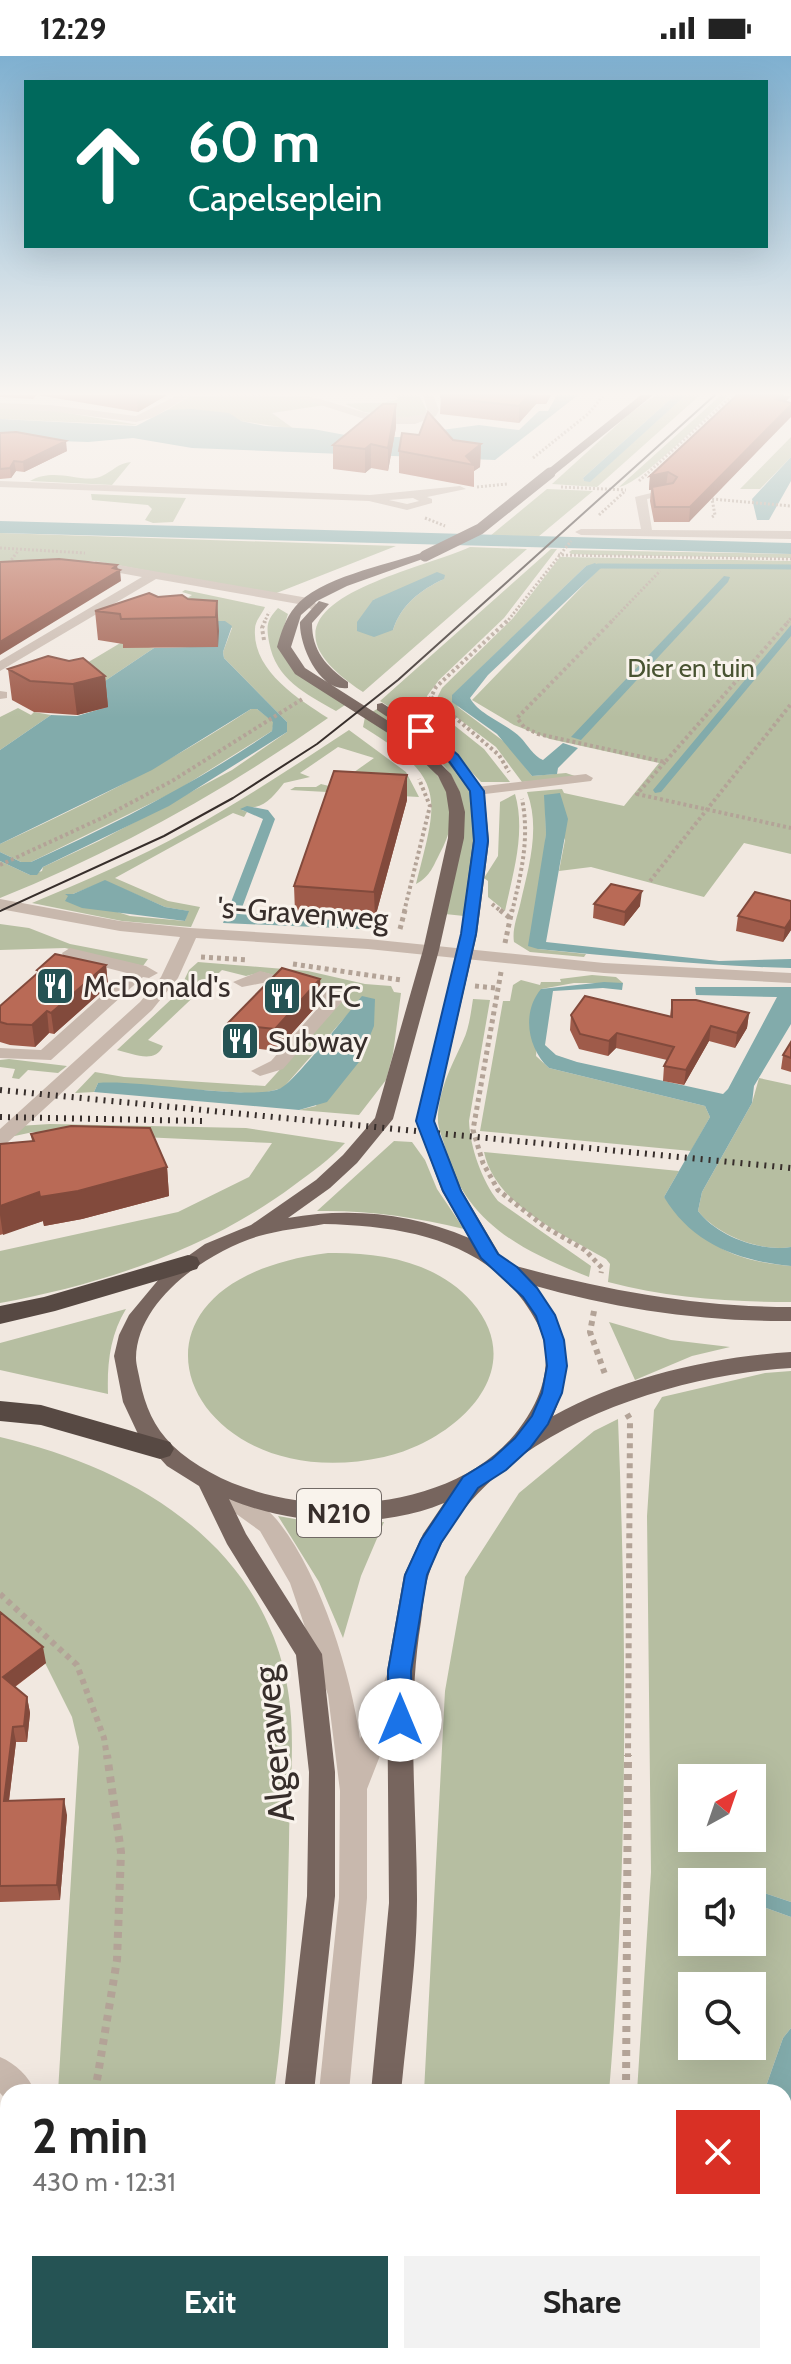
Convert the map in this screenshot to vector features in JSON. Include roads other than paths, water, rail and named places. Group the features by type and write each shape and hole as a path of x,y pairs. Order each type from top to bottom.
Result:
{"highway":[{"name":"N210","path":"0,1315 46,1305 188,1263"},
{"name":"N210","path":"0,1411 41,1415 160,1449"}],"main road":[{"path":"252,1231 323,1184 350,1159 384,1119 429,956 456,838 457,812 453,792 444,774 410,741 300,671 284,647 291,622 308,606 480,529 513,503"},
{"path":"308,606 306,647 319,666 342,685 434,741 454,758 477,791 481,841 464,958 425,1121 452,1191 491,1258"},
{"name":"N210","path":"324,1218 382,1220 438,1232 491,1258 530,1292 545,1315 554,1340 557,1366 552,1393 541,1418 523,1443 470,1483 427,1500 379,1511 328,1513 278,1508 208,1481 160,1449 135,1411 125,1356 133,1331 154,1294 188,1263 252,1231 324,1218"},
{"path":"510,1272 598,1296 678,1311 791,1314"},
{"path":"523,1443 584,1410 618,1397 700,1374 791,1360"},
{"name":"Algeraweg","path":"208,1481 236,1538 309,1654 322,1772 321,1896 300,2084"},
{"name":"Algeraweg","path":"387,2084 403,1903 400,1671 416,1575 432,1540 470,1483"}],"street":[{"path":"642,503 647,533"},
{"path":"710,519 713,534"},
{"path":"779,519 788,535"},
{"path":"581,532 788,535"},
{"path":"84,563 308,606"},
{"path":"0,667 154,575"},
{"path":"72,624 94,629"},
{"path":"477,791 586,778"},
{"name":"'s-Gravenweg","path":"0,904 186,938"},
{"name":"'s-Gravenweg","path":"0,916 103,935 791,978"},
{"path":"0,1138 146,1006 169,978 186,938"},
{"path":"70,953 169,978"},
{"path":"0,1053 45,1056 140,970"},
{"path":"242,982 260,976 270,977 337,997 277,1065 260,1071"},
{"name":"Algeraweg","path":"208,1481 268,1525 302,1582 341,1695 354,1791 353,1898 335,2084"},
{"name":"Algeraweg","path":"354,1791 400,1671"}],"water":[{"path":"753,503 779,503 769,520 757,520"},
{"path":"0,521 791,543 791,554 0,533"},
{"path":"595,563 601,568 488,675 470,698 480,709 514,732 543,760 563,743 578,748 558,768 557,774 532,776 497,734 452,702 452,695 586,566"},
{"path":"437,572 445,575 444,579 412,599 393,630 374,637 357,631 357,622 373,600"},
{"path":"724,576 730,577 728,582 581,740 571,737"},
{"path":"212,621 225,621 232,626 223,652 224,658 287,722 287,732 169,806 43,867 37,875 30,875 0,861 0,852 21,862 31,862 93,833 184,785 272,731 273,722 257,709 251,709 152,770 0,844 0,750 51,715 77,716 107,707 90,691 154,648 190,647"},
{"path":"791,625 791,636 661,792 655,793 653,790"},
{"path":"560,793 568,819 546,942 719,961 791,959 791,968 664,961 528,946 546,834 544,795"},
{"path":"247,806 268,810 275,819 240,913 361,922 360,929 223,923 263,819 240,809"},
{"path":"105,880 165,907 189,911 185,921 82,908 65,901 68,896 65,894 73,894"},
{"path":"623,983 622,990 553,991 545,1045 556,1055 577,1062 723,1094 777,997 696,995 695,987 791,987 791,1024 754,1086 752,1103 702,1192 698,1211 716,1228 740,1240 766,1247 791,1247 791,1266 753,1260 718,1247 688,1227 664,1197 710,1117 705,1106 549,1068 536,1051 529,1020 541,989"},
{"path":"362,996 375,999 374,1026 359,1062 327,1102 299,1110 94,1092 98,1083 246,1093 281,1088 309,1060"},
{"path":"766,1894 791,1902 791,1917 766,1908"},
{"path":"791,2028 791,2084 767,2084 783,2038"}],"waterway":[{"path":"598,566 791,567"}],"tram line":[{"path":"0,911 164,836 233,798 317,744 398,680 595,503"}],"railway":[{"path":"0,1090 791,1168"},
{"path":"0,1117 204,1121"}],"place":[{"name":"McDonald's","path":"55,986"},
{"name":"KFC","path":"282,996"},
{"name":"Subway","path":"240,1041"}],"park label":[{"name":"Dier en tuin","path":"691,668"}]}
